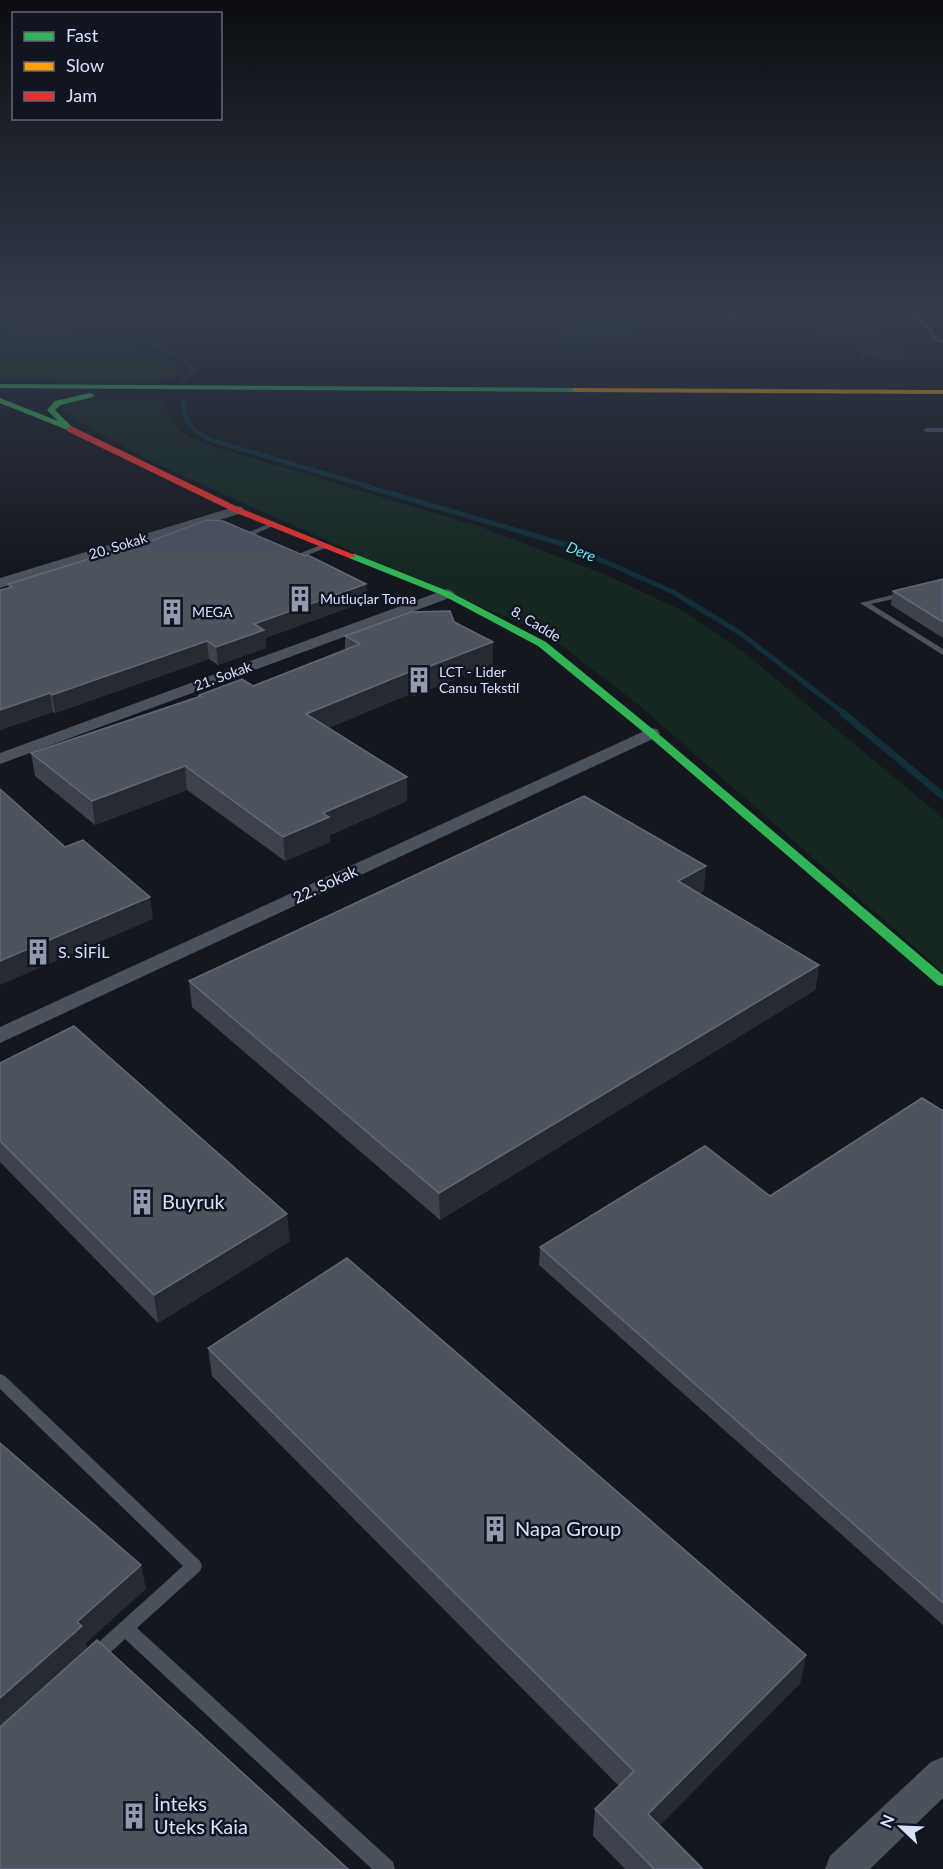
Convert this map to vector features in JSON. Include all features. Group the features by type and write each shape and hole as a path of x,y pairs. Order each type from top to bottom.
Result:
{"main road":[{"name":"8. Cadde","path":"1,397 19,404 34,414 237,510 447,594 542,644 651,732 943,982"},
{"name":"8. Cadde","path":"69,429 51,410 58,403 81,397"},
{"path":"758,397 943,399"}],"street":[{"name":"20. Sokak","path":"0,583 237,510"},
{"name":"21. Sokak","path":"0,759 447,594"},
{"name":"22. Sokak","path":"0,1036 651,732"},
{"path":"843,1869 943,1774"}],"lane":[{"path":"926,430 943,430"},
{"path":"241,537 273,524"},
{"path":"287,560 326,546"},
{"path":"909,593 864,603 943,653"},
{"path":"0,1380 194,1566 83,1667"},
{"path":"125,1628 386,1869"}],"green space":[{"path":"83,400 165,401 174,425 183,433 205,444 481,527 609,576 683,611 741,650 943,818 943,972 640,706 561,645 534,629 361,556 148,460 60,411 63,406"}],"building":[{"path":"207,520 223,521 305,556 308,555 366,584 254,624 264,630 216,647 207,641 52,695 50,693 0,710 0,590 12,587 8,584 121,549 124,551"},
{"path":"943,579 943,622 893,591"},
{"path":"450,611 454,622 493,642 412,673 409,672 306,714 407,777 323,813 329,817 283,837 185,766 92,801 31,753 201,696 199,695 242,679 253,686 360,644 345,636 411,612"},
{"path":"0,789 65,847 83,840 150,897 0,961"},
{"path":"584,796 706,866 678,881 819,965 439,1193 189,981"},
{"name":"Buyruk","path":"74,1026 287,1214 154,1295 0,1141 0,1063"},
{"path":"922,1098 943,1111 943,1603 540,1247 705,1146 770,1196"},
{"name":"Napa Group","path":"347,1258 806,1655 648,1814 703,1869 654,1869 595,1809 634,1771 208,1348"},
{"path":"0,1443 141,1565 77,1622 82,1626 0,1698"},
{"name":"İnteks Uteks Kaia","path":"97,1640 348,1869 0,1869 0,1727"}],"waterway":[{"name":"Dere","path":"183,402 187,421 210,440 371,487"},
{"name":"Dere","path":"365,486 570,546 673,592 740,633 845,714"},
{"name":"Dere","path":"843,713 943,796"}],"traffic: fast":[{"path":"0,400 70,429 51,410 58,403 81,397"},
{"path":"352,556 447,594 542,644 651,733 943,982"}],"traffic: jam":[{"path":"70,429 237,510 352,556"}],"place":[{"name":"Mutluçlar Torna","path":"300,599"},
{"name":"MEGA","path":"172,612"},
{"name":"LCT - Lider Cansu Tekstil","path":"419,680"},
{"name":"S. SİFİL","path":"38,952"},
{"name":"Buyruk","path":"142,1202"},
{"name":"Napa Group","path":"495,1529"},
{"name":"İnteks Uteks Kaia","path":"134,1816"}]}
